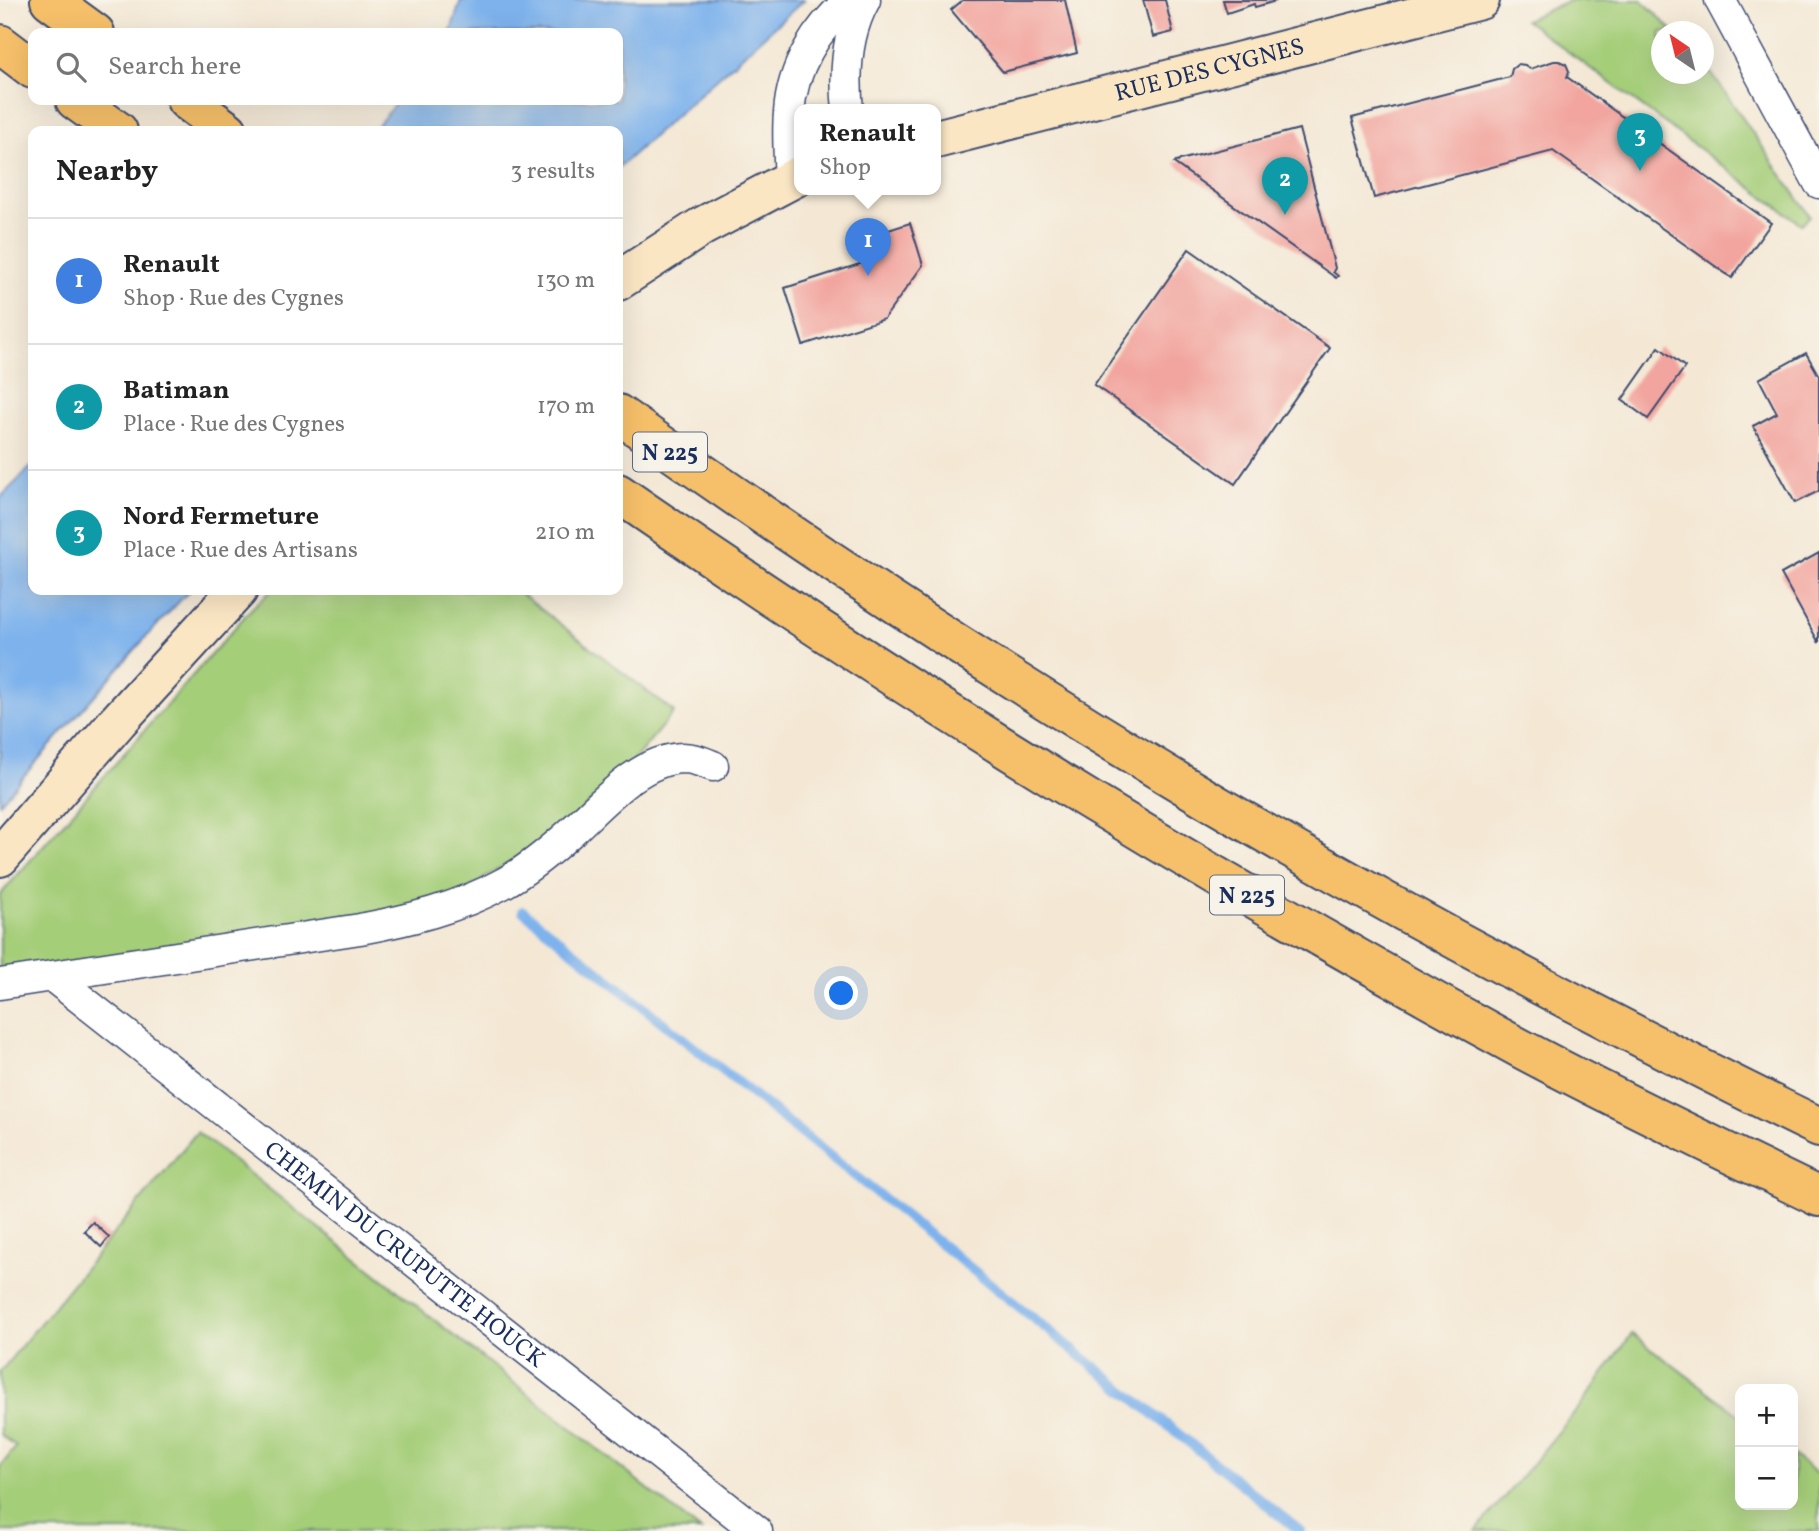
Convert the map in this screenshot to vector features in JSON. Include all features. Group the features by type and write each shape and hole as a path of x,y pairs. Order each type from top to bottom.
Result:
{"highway":[{"path":"50,0 88,28"},
{"path":"0,44 28,65"},
{"path":"82,105 111,126"},
{"name":"N 225","path":"623,418 732,494 977,657 1212,802 1462,944 1819,1127"},
{"name":"N 225","path":"623,496 996,743 1203,870 1574,1077 1819,1197"}],"main road":[{"name":"RUE DES CYGNES","path":"941,138 1480,0"},
{"path":"623,278 701,226 794,178"},
{"path":"0,857 118,721 233,595"}],"street":[{"path":"794,166 789,112 797,75 820,31 838,10 851,0"},
{"path":"848,104 848,49 851,32 865,0"},
{"path":"1720,0 1819,183"},
{"path":"0,984 360,929 440,910 485,893 526,869 627,781 649,767 681,758 713,765"},
{"name":"CHEMIN DU CRUPUTTE HOUCK","path":"53,977 757,1531"}],"green space":[{"path":"1571,0 1642,0 1663,21 1651,21 1651,84 1714,84 1714,77 1810,216 1801,224 1525,20"},
{"path":"266,595 522,595 674,712 624,772 563,827 450,901 0,976 0,895 252,608"},
{"path":"197,1132 701,1531 0,1531 0,1467 16,1447 0,1434 0,1372"},
{"path":"1632,1334 1735,1412 1735,1510 1798,1510 1798,1459 1819,1475 1819,1531 1476,1531 1578,1409"}],"water":[{"path":"461,0 804,0 623,163 623,126 377,126 394,105 623,105 623,28 452,28"},
{"path":"28,470 28,595 185,595 0,803 0,498"}],"building":[{"path":"963,0 1065,0 1077,53 1003,72 951,10"},
{"path":"1143,0 1165,0 1173,32 1153,37"},
{"path":"1223,0 1276,1 1255,7 1254,4 1227,13"},
{"path":"1554,61 1566,64 1569,71 1567,77 1771,223 1732,278 1553,151 1374,198 1352,118 1510,77 1512,69 1518,64 1530,69"},
{"path":"1299,129 1335,268 1333,272 1338,276 1336,278 1174,163"},
{"path":"910,223 923,265 884,319 803,345 785,288 866,262 858,240"},
{"path":"1189,249 1330,348 1235,484 1094,385"},
{"path":"1659,347 1685,367 1648,419 1622,400"},
{"path":"1806,353 1819,376 1819,491 1795,503 1753,426 1777,413 1759,379"},
{"path":"1819,553 1819,643 1781,574"},
{"path":"93,1222 109,1237 101,1247 84,1231"}],"waterway":[{"path":"523,911 1300,1531"}],"place":[{"name":"Nord Fermeture","path":"1640,171"},
{"name":"Batiman","path":"1285,215"},
{"name":"Renault","path":"868,276"}]}
